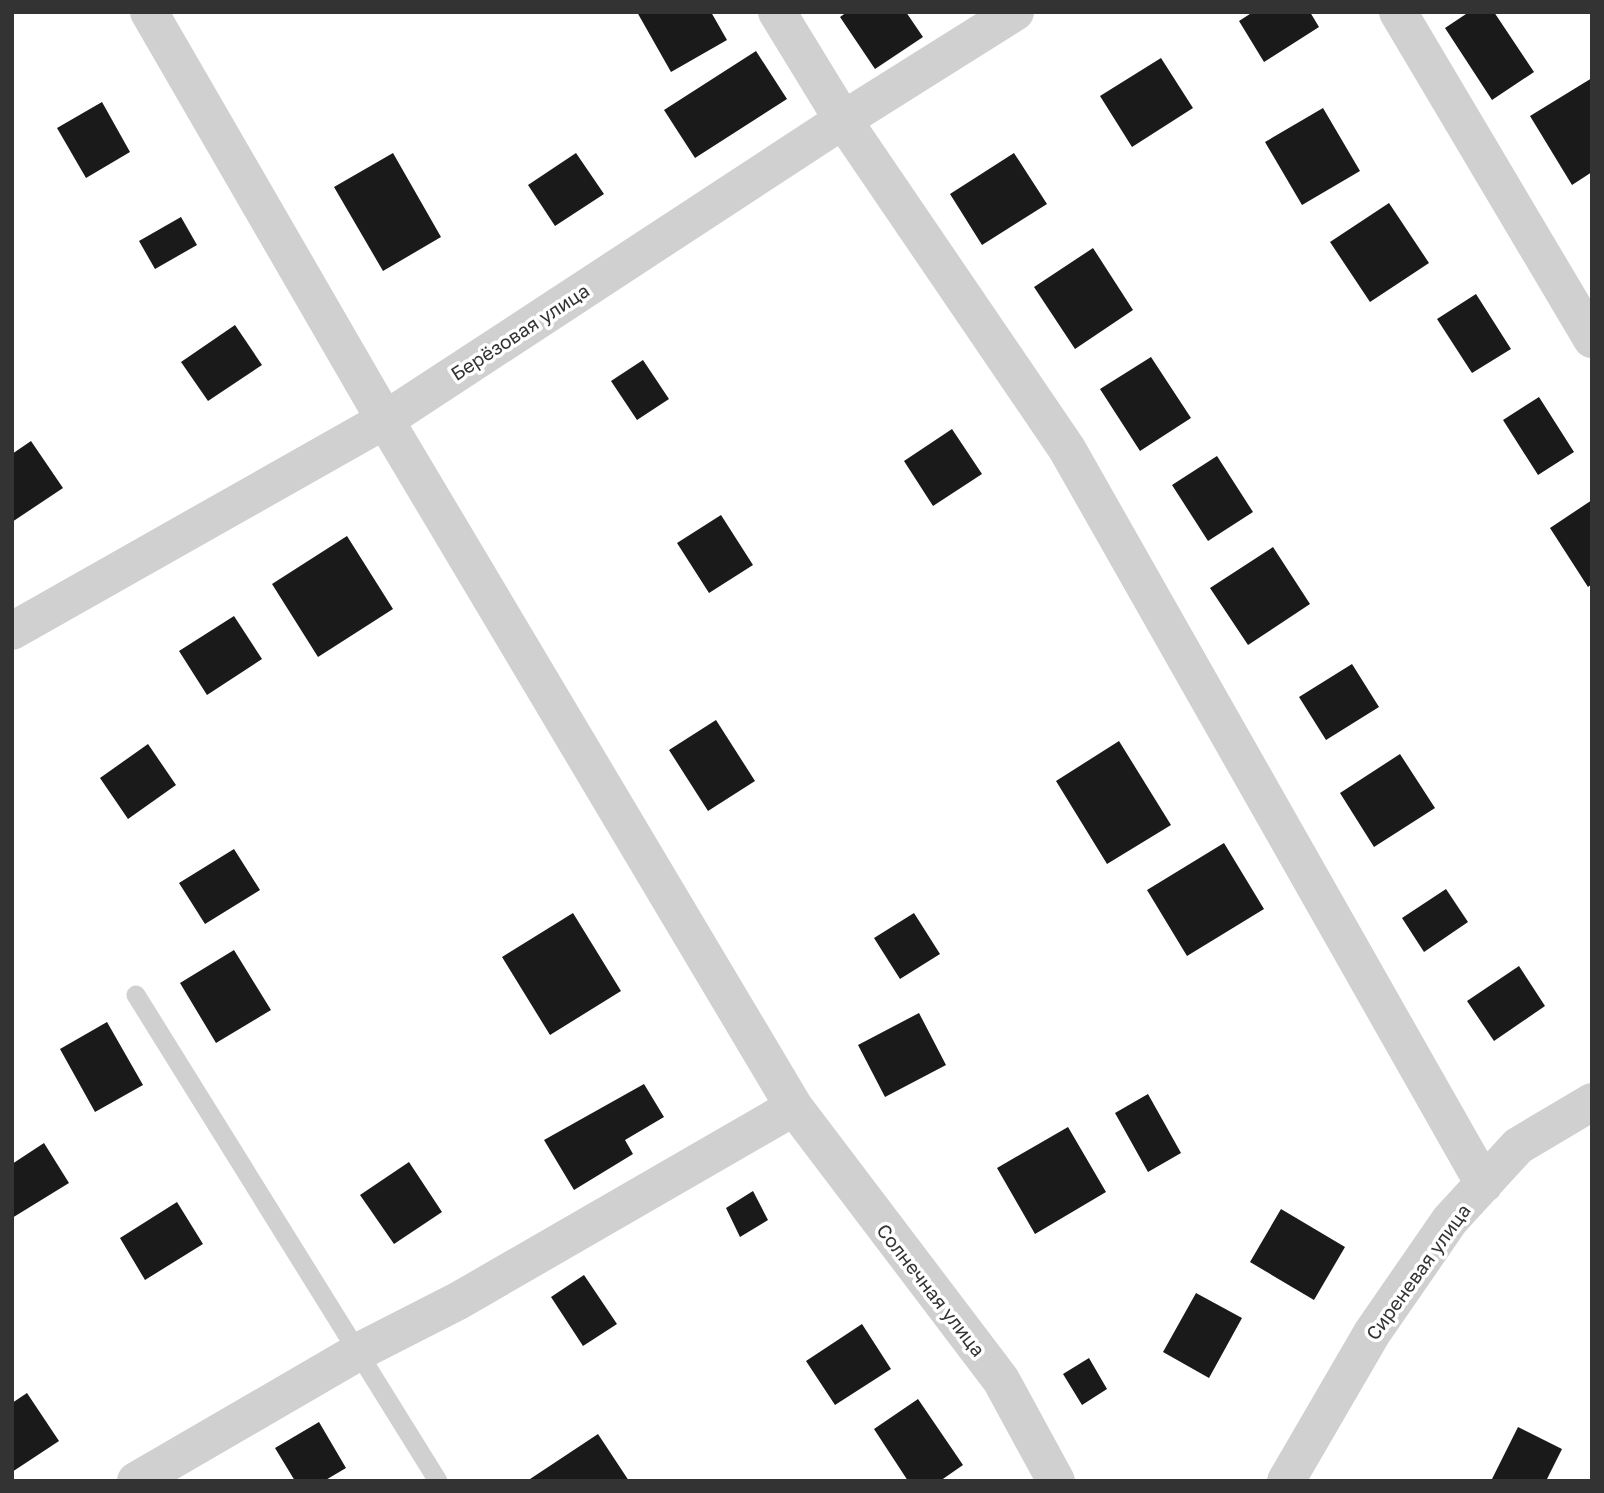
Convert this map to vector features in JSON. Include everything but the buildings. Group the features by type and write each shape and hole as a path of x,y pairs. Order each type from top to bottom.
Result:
{"street":[{"name":"Солнечная улица","path":"149,12 385,420 794,1107 1001,1380 1056,1481"},
{"path":"777,12 843,120 1067,449 1484,1184"},
{"name":"Берёзовая улица","path":"12,631 385,420 843,120 1015,12"},
{"path":"1398,12 1592,339"},
{"name":"Сиреневая улица","path":"1286,1481 1372,1333 1450,1220 1518,1146 1592,1102"},
{"path":"136,1481 358,1352 458,1301 794,1107"}],"lane":[{"path":"136,995 438,1481"}]}
